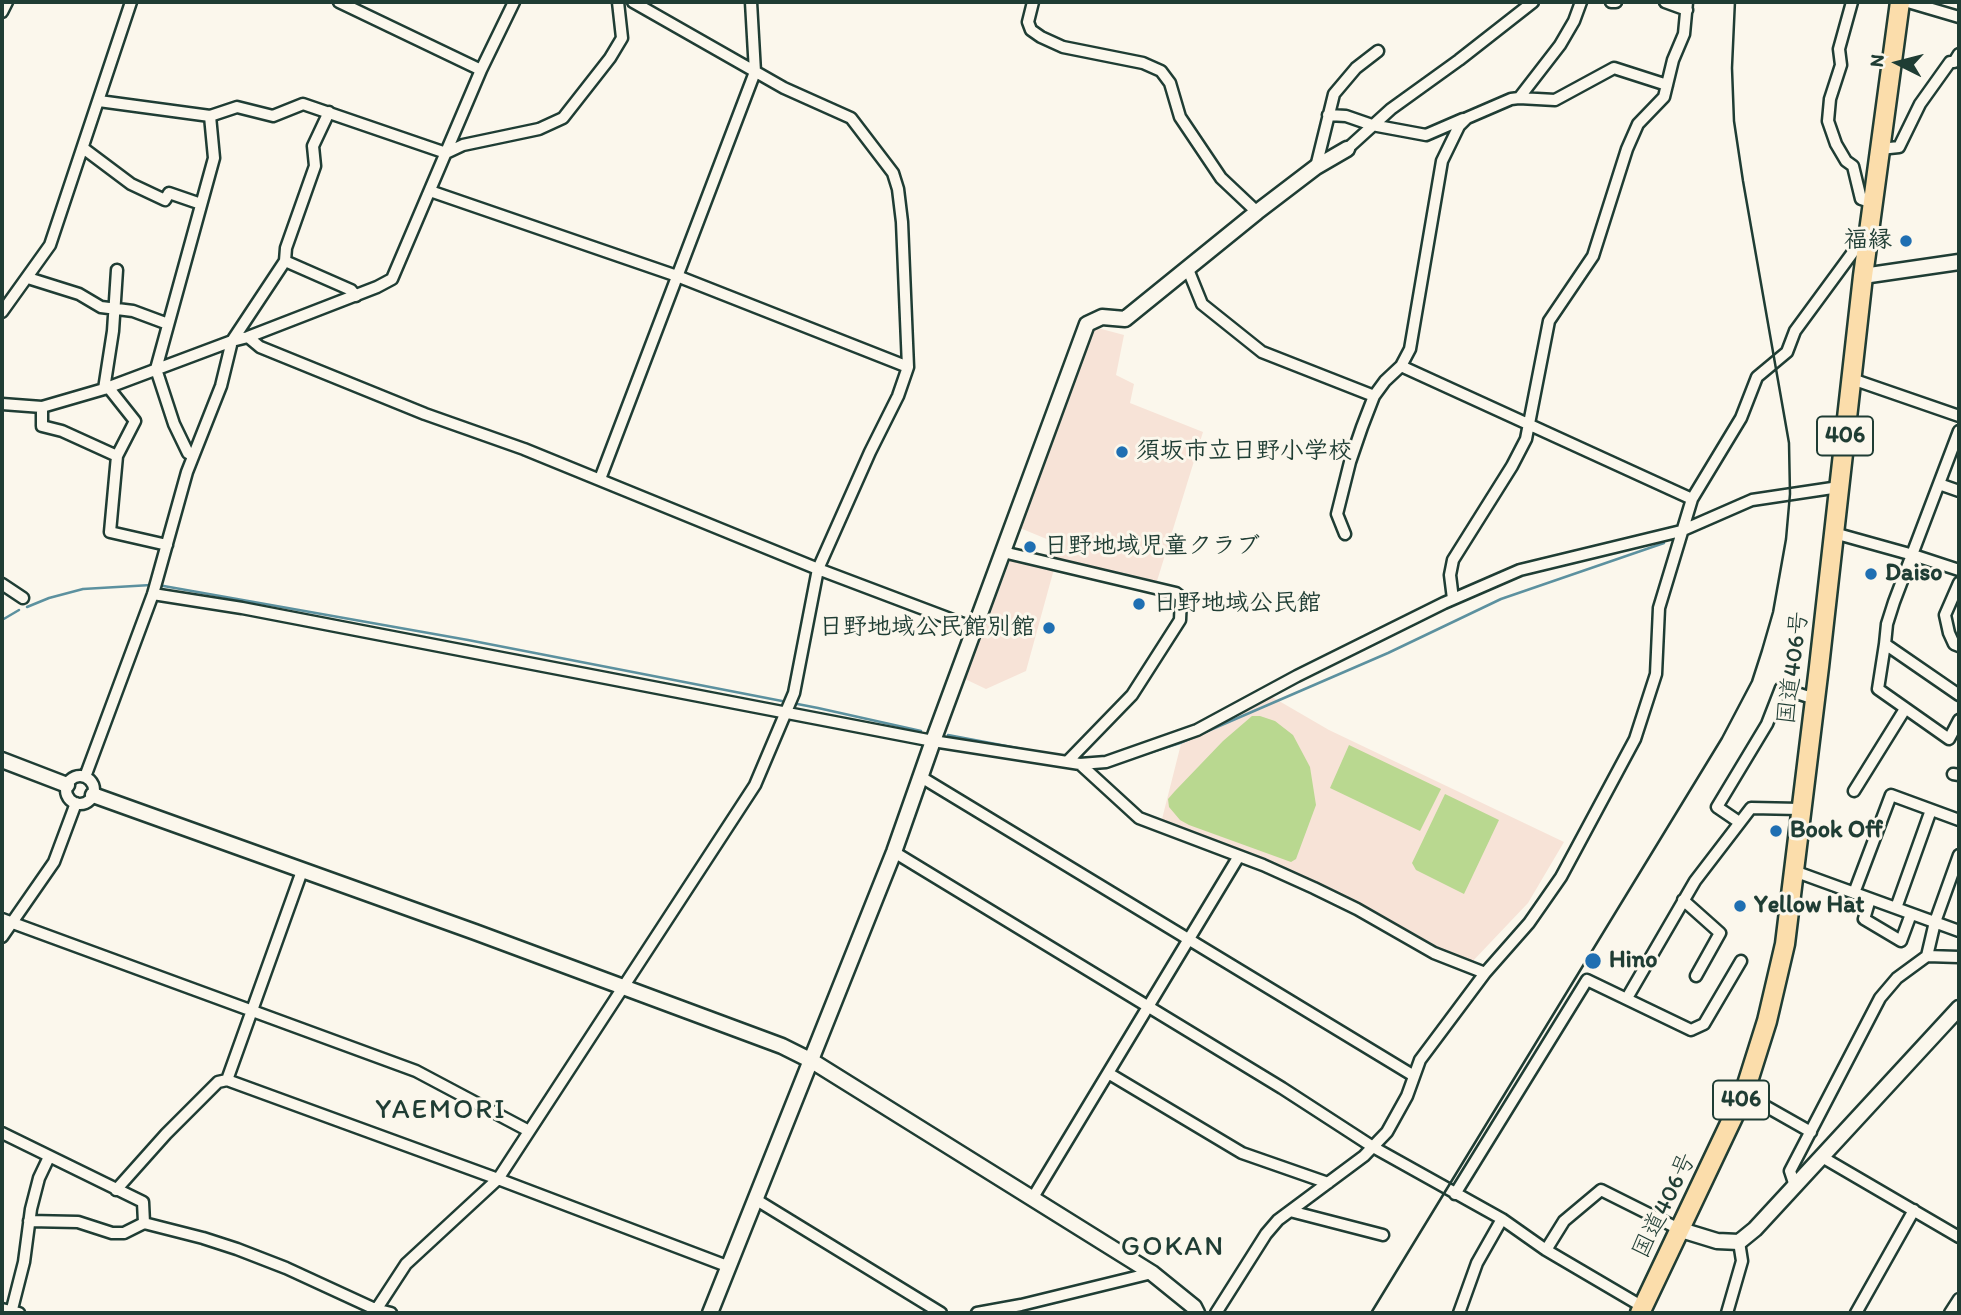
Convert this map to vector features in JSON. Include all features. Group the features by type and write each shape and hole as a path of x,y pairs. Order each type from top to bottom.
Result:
{"highway":[{"name":"国道406号","path":"1642,1310 1744,1094 1767,1021 1785,944 1863,276 1900,2"}],"street":[{"path":"2,12 7,2"},
{"path":"2,312 50,245 131,2"},
{"path":"339,2 481,70"},
{"path":"2,404 42,407 106,388 356,296 392,279 481,70 514,2"},
{"path":"99,101 210,116 237,107 273,116 303,103 446,153 463,145 540,129 563,118 610,58 622,38 618,2"},
{"path":"375,1311 406,1264 498,1179 755,785 788,707 801,663 818,569 898,396 908,367 902,222 898,189 892,173 851,118 755,72 633,2"},
{"path":"600,480 755,72 751,2"},
{"path":"1033,2 1028,22 1031,30 1041,37 1062,47 1143,63 1161,71 1170,83 1180,117 1222,178 1257,212"},
{"path":"710,1313 894,852 1087,324 1102,317 1125,319 1257,212 1315,167 1347,149 1372,125 1533,2"},
{"path":"1519,98 1560,45 1581,2"},
{"path":"1453,599 1450,583 1453,560 1512,466 1530,426 1549,321 1593,257 1633,136 1650,110 1664,97 1673,60 1684,34 1687,6 1665,2"},
{"path":"1852,2 1839,49 1841,65 1830,99 1828,121 1836,144 1846,161 1853,166 1861,199 1873,203"},
{"path":"1908,2 1959,17"},
{"path":"1315,167 1334,94 1356,68 1378,51"},
{"path":"1880,149 1899,148 1920,104 1950,62 1954,62 1959,54"},
{"path":"1328,115 1346,116 1372,125 1426,135 1511,99 1555,100 1614,68 1667,85"},
{"path":"85,777 153,594 193,456 221,386 232,341 285,261 286,248 315,166 313,146 329,112"},
{"path":"193,456 188,453 174,424 156,369 214,158 210,116"},
{"path":"1345,534 1337,514 1350,462 1374,396 1401,366 1410,349 1441,161 1467,118"},
{"path":"83,148 131,184 165,200 169,194 201,204"},
{"path":"430,191 677,276 908,367"},
{"path":"1216,1313 1266,1234 1290,1211 1373,1147 1387,1132 1407,1096 1420,1060 1485,973 1530,923 1561,877 1635,739 1656,674 1659,608 1692,499 1741,418 1757,377 1787,352 1795,331 1856,248 1867,244"},
{"path":"285,261 351,290 356,296"},
{"path":"1863,276 1959,262"},
{"path":"1187,267 1202,304 1262,352 1374,396"},
{"path":"117,270 106,388 135,421 117,456 110,532 167,545"},
{"path":"28,278 79,294 101,307 133,311 168,324"},
{"path":"248,337 260,347 354,385 974,628"},
{"path":"1401,366 1692,499"},
{"path":"1852,379 1959,416"},
{"path":"42,407 42,426 62,431 117,456"},
{"path":"1959,431 1887,624 1878,689 1949,739 1959,720"},
{"path":"1939,484 1959,491"},
{"path":"153,594 788,707 933,741 1080,764 1106,762 1196,730 1297,676 1453,599 1520,570 1681,531 1752,500 1839,487"},
{"path":"1834,533 1959,570"},
{"path":"1003,552 1175,593 1181,597 1180,620 1132,695 1067,762"},
{"path":"1959,583 1945,615 1949,633 1954,644 1959,646"},
{"path":"2,584 23,598"},
{"path":"1885,643 1959,695"},
{"path":"1740,822 1717,807 1767,724 1781,688 1815,699"},
{"path":"1854,791 1905,709"},
{"path":"2,760 67,785"},
{"path":"1080,764 1139,818 1240,856 1357,909 1434,953 1485,973"},
{"path":"76,777 85,777 92,783 93,794 86,802 76,803 67,795 67,785 76,777"},
{"path":"921,777 1414,1076"},
{"path":"93,794 749,1033 812,1061 1152,1272 1194,1307 1197,1313"},
{"path":"1854,893 1891,796 1959,820"},
{"path":"2,937 7,921 54,862 76,803"},
{"path":"1627,998 1683,900 1751,808 1800,809"},
{"path":"1896,908 1931,810"},
{"path":"894,852 1150,1007 1373,1147 1502,1219 1642,1310"},
{"path":"1927,956 1935,922 1959,855"},
{"path":"1032,1199 1240,856"},
{"path":"227,1080 302,871"},
{"path":"1794,871 1959,931"},
{"path":"1870,899 1864,919 1901,940 1911,914"},
{"path":"1683,900 1720,933 1696,976"},
{"path":"7,921 416,1071 529,1130"},
{"path":"1795,1186 1790,1171 1880,998 1897,978 1927,956 1959,957"},
{"path":"1455,1194 1587,981 1691,1030 1704,1024 1741,961"},
{"path":"1546,1250 1564,1221 1601,1190 1681,1230 1717,1241 1739,1242 1755,1229 1959,1009"},
{"path":"1108,1073 1242,1153 1328,1183"},
{"path":"116,1190 166,1134 218,1082 227,1080 727,1266"},
{"path":"1744,1094 1811,1132"},
{"path":"2,1133 143,1202 144,1223"},
{"path":"11,1312 24,1262 29,1221 39,1178 50,1157"},
{"path":"1822,1157 1959,1237"},
{"path":"755,1199 941,1313"},
{"path":"1856,1313 1914,1210"},
{"path":"1290,1211 1383,1234"},
{"path":"1459,1313 1477,1263 1502,1219"},
{"path":"29,1221 78,1222 112,1233 124,1233 144,1223 237,1249 286,1268 375,1311 391,1313"},
{"path":"1727,1313 1742,1261 1739,1242"},
{"path":"976,1313 1021,1306 1152,1272"},
{"path":"1950,1313 1959,1298"}],"shaded area":[{"name":"須坂市立日野小学校","path":"1094,327 1124,335 1116,375 1134,384 1130,403 1203,432 1157,581 1046,557 1049,540 1020,528"},
{"path":"1011,558 1054,569 1026,671 986,689 965,679"},
{"path":"1267,694 1329,730 1564,842 1528,903 1471,963 1410,939 1347,899 1161,823 1182,740"}],"green space":[{"path":"1252,716 1275,721 1293,735 1310,767 1316,805 1296,859 1291,862 1189,825 1180,820 1169,807 1168,799 1175,791 1223,741"},
{"path":"1349,745 1441,789 1420,831 1330,788"},
{"path":"1445,794 1499,820 1464,894 1416,870 1412,863"}],"waterway":[{"path":"1133,758 1180,743 1388,653 1501,599 1664,543"},
{"path":"27,607 83,589 151,585"},
{"path":"158,585 468,640 818,708 921,731"},
{"path":"2,620 19,610"},
{"path":"948,735 1054,755"}],"railway":[{"path":"1371,1313 1722,738 1752,681 1773,612 1786,539 1790,494 1789,443 1734,121 1732,68 1735,2"}],"place":[{"name":"福縁","path":"1906,241"},
{"name":"須坂市立日野小学校","path":"1122,452"},
{"name":"日野地域児童クラブ","path":"1030,547"},
{"name":"Daiso","path":"1871,574"},
{"name":"日野地域公民館","path":"1139,604"},
{"name":"日野地域公民館別館","path":"1049,628"},
{"name":"Book Off","path":"1776,831"},
{"name":"Yellow Hat","path":"1740,906"},
{"name":"Hino","path":"1593,961"}],"district":[{"name":"YAEMORI","path":"441,1111"},
{"name":"GOKAN","path":"1173,1248"}]}
